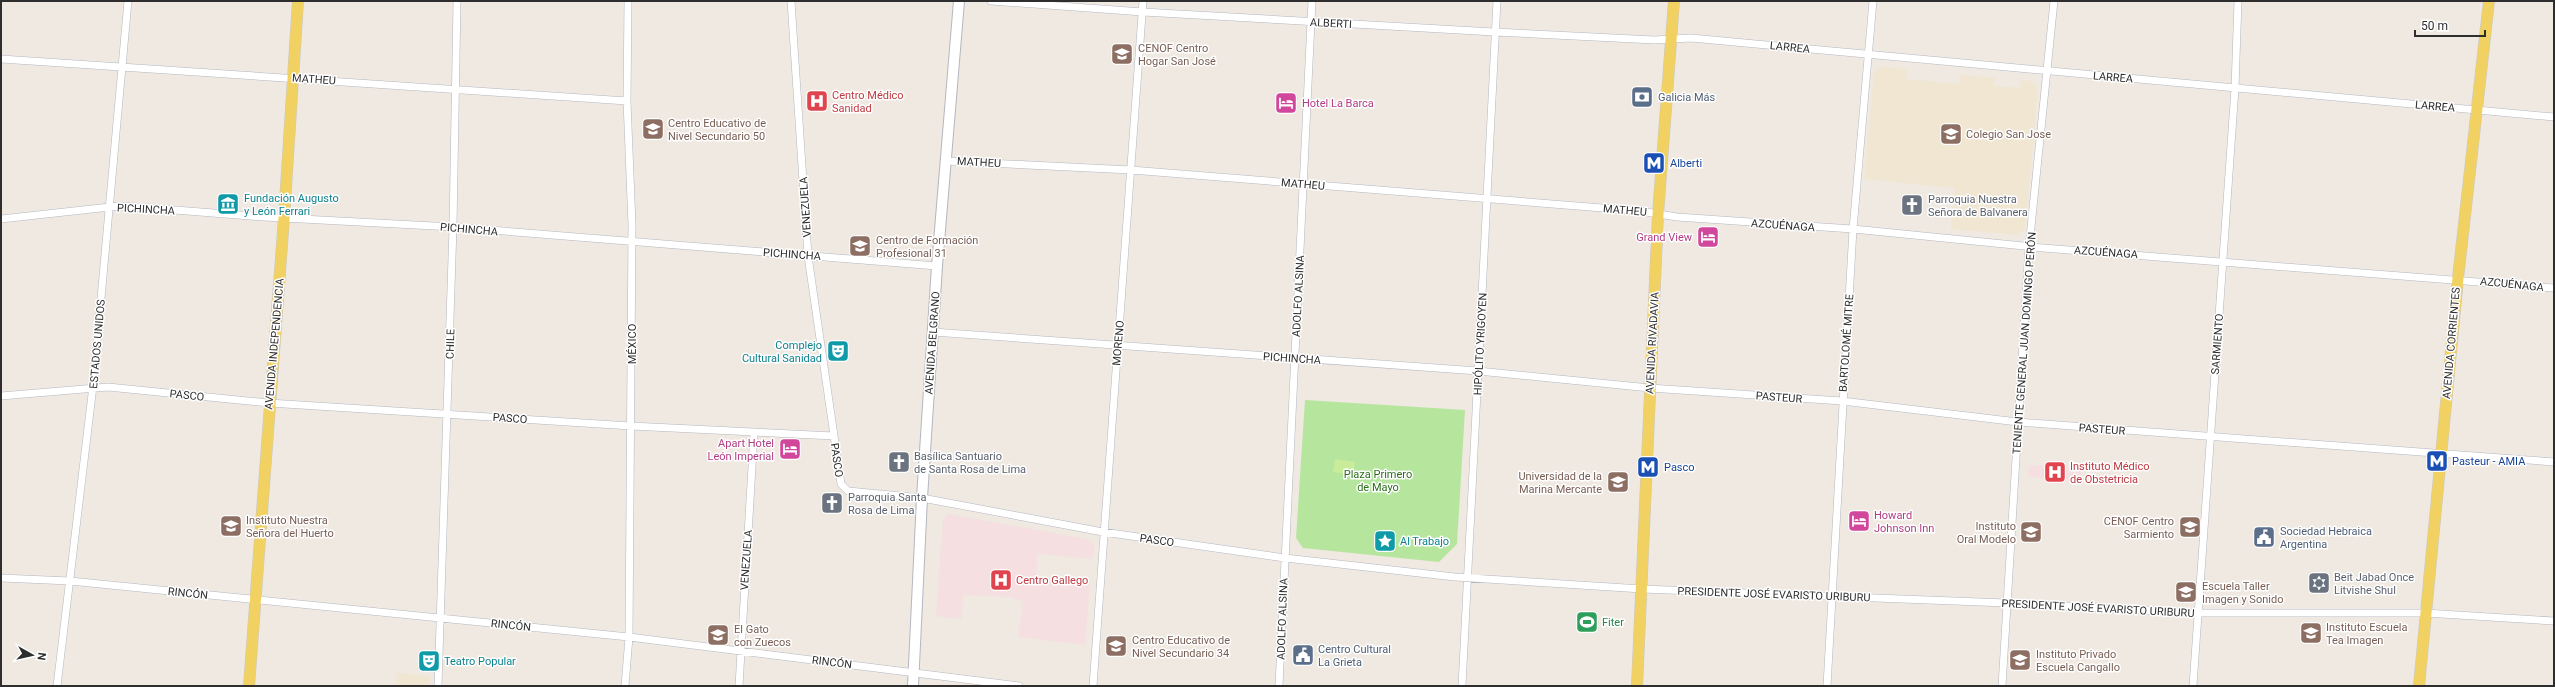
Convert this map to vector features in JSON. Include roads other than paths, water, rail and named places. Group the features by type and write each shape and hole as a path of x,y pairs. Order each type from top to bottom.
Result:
{"main road":[{"name":"AVENIDA INDEPENDENCIA","path":"249,686 254,601 284,218 298,1"},
{"name":"AVENIDA BELGRANO","path":"913,686 922,498 937,266 960,1"},
{"name":"AVENIDA RIVADAVIA","path":"1637,686 1658,214 1674,1"},
{"name":"AVENIDA CORRIENTES","path":"2419,686 2440,452 2489,1"}],"street":[{"name":"ESTADOS UNIDOS","path":"57,686 94,386 128,1"},
{"name":"CHILE","path":"438,686 448,414 457,1"},
{"name":"MÉXICO","path":"625,686 629,637 632,242 627,100 628,1"},
{"name":"VENEZUELA","path":"791,1 808,256 834,436"},
{"name":"ALBERTI","path":"991,1 1310,22 1671,40"},
{"name":"MORENO","path":"1093,686 1102,532 1118,346 1143,1"},
{"name":"ADOLFO ALSINA","path":"1279,686 1312,1"},
{"name":"HIPÓLITO YRIGOYEN","path":"1462,686 1494,32 1497,1"},
{"name":"BARTOLOMÉ MITRE","path":"1827,686 1842,401 1853,229 1873,1"},
{"name":"TENIENTE GENERAL JUAN DOMINGO PERÓN","path":"2002,686 2029,247 2054,1"},
{"name":"SARMIENTO","path":"2193,686 2235,88 2238,1"},
{"name":"LARREA","path":"1671,40 1691,38 2554,117"},
{"name":"MATHEU","path":"1,59 627,100"},
{"name":"MATHEU","path":"947,161 1131,170 1658,214"},
{"name":"PICHINCHA","path":"1,219 109,207 138,207 284,218 453,227 937,266"},
{"name":"AZCUÉNAGA","path":"1658,214 1853,229 2029,247 2458,278 2554,288"},
{"name":"PICHINCHA","path":"933,332 1478,371 1650,388"},
{"name":"PASCO","path":"1,396 94,386 269,403 631,426 834,436 841,484 848,490 922,498 1102,532 1285,558 1468,577 1642,589"},
{"name":"PASTEUR","path":"1650,388 1842,401 2018,422 2211,437 2440,452 2554,462"},
{"name":"VENEZUELA","path":"739,686 754,433"},
{"name":"RINCÓN","path":"1,578 70,580 254,601 629,637 1018,686"},
{"name":"PRESIDENTE JOSÉ EVARISTO URIBURU","path":"1642,589 2006,603 2198,613 2425,613 2554,621"}],"place":[{"name":"CENOF Centro Hogar San José","path":"1122,54"},
{"name":"Galicia Más","path":"1642,97"},
{"name":"Centro Médico Sanidad","path":"817,101"},
{"name":"Hotel La Barca","path":"1286,103"},
{"name":"Centro Educativo de Nivel Secundario 50","path":"653,129"},
{"name":"Colegio San Jose","path":"1951,134"},
{"name":"Alberti","path":"1654,163"},
{"name":"Fundación Augusto y León Ferrari","path":"228,204"},
{"name":"Parroquia Nuestra Señora de Balvanera","path":"1912,205"},
{"name":"Grand View","path":"1708,237"},
{"name":"Centro de Formación Profesional 31","path":"860,246"},
{"name":"Complejo Cultural Sanidad","path":"838,351"},
{"name":"Apart Hotel León Imperial","path":"790,449"},
{"name":"Pasteur - AMIA","path":"2437,461"},
{"name":"Basílica Santuario de Santa Rosa de Lima","path":"899,462"},
{"name":"Pasco","path":"1648,467"},
{"name":"Instituto Médico de Obstetricia","path":"2055,472"},
{"name":"Universidad de la Marina Mercante","path":"1618,482"},
{"name":"Parroquia Santa Rosa de Lima","path":"832,503"},
{"name":"Howard Johnson Inn","path":"1859,521"},
{"name":"Instituto Nuestra Señora del Huerto","path":"231,526"},
{"name":"CENOF Centro Sarmiento","path":"2190,527"},
{"name":"Instituto Oral Modelo","path":"2031,532"},
{"name":"Sociedad Hebraica Argentina","path":"2264,537"},
{"name":"Al Trabajo","path":"1385,541"},
{"name":"Centro Gallego","path":"1001,580"},
{"name":"Beit Jabad Once Litvishe Shul","path":"2319,583"},
{"name":"Escuela Taller Imagen y Sonido","path":"2186,592"},
{"name":"Fiter","path":"1587,622"},
{"name":"Instituto Escuela Tea Imagen","path":"2311,633"},
{"name":"El Gato con Zuecos","path":"718,635"},
{"name":"Centro Educativo de Nivel Secundario 34","path":"1116,646"},
{"name":"Centro Cultural La Grieta","path":"1303,655"},
{"name":"Instituto Privado Escuela Cangallo","path":"2020,660"},
{"name":"Teatro Popular","path":"429,661"}],"park label":[{"name":"Plaza Primero de Mayo","path":"1378,480"}]}
